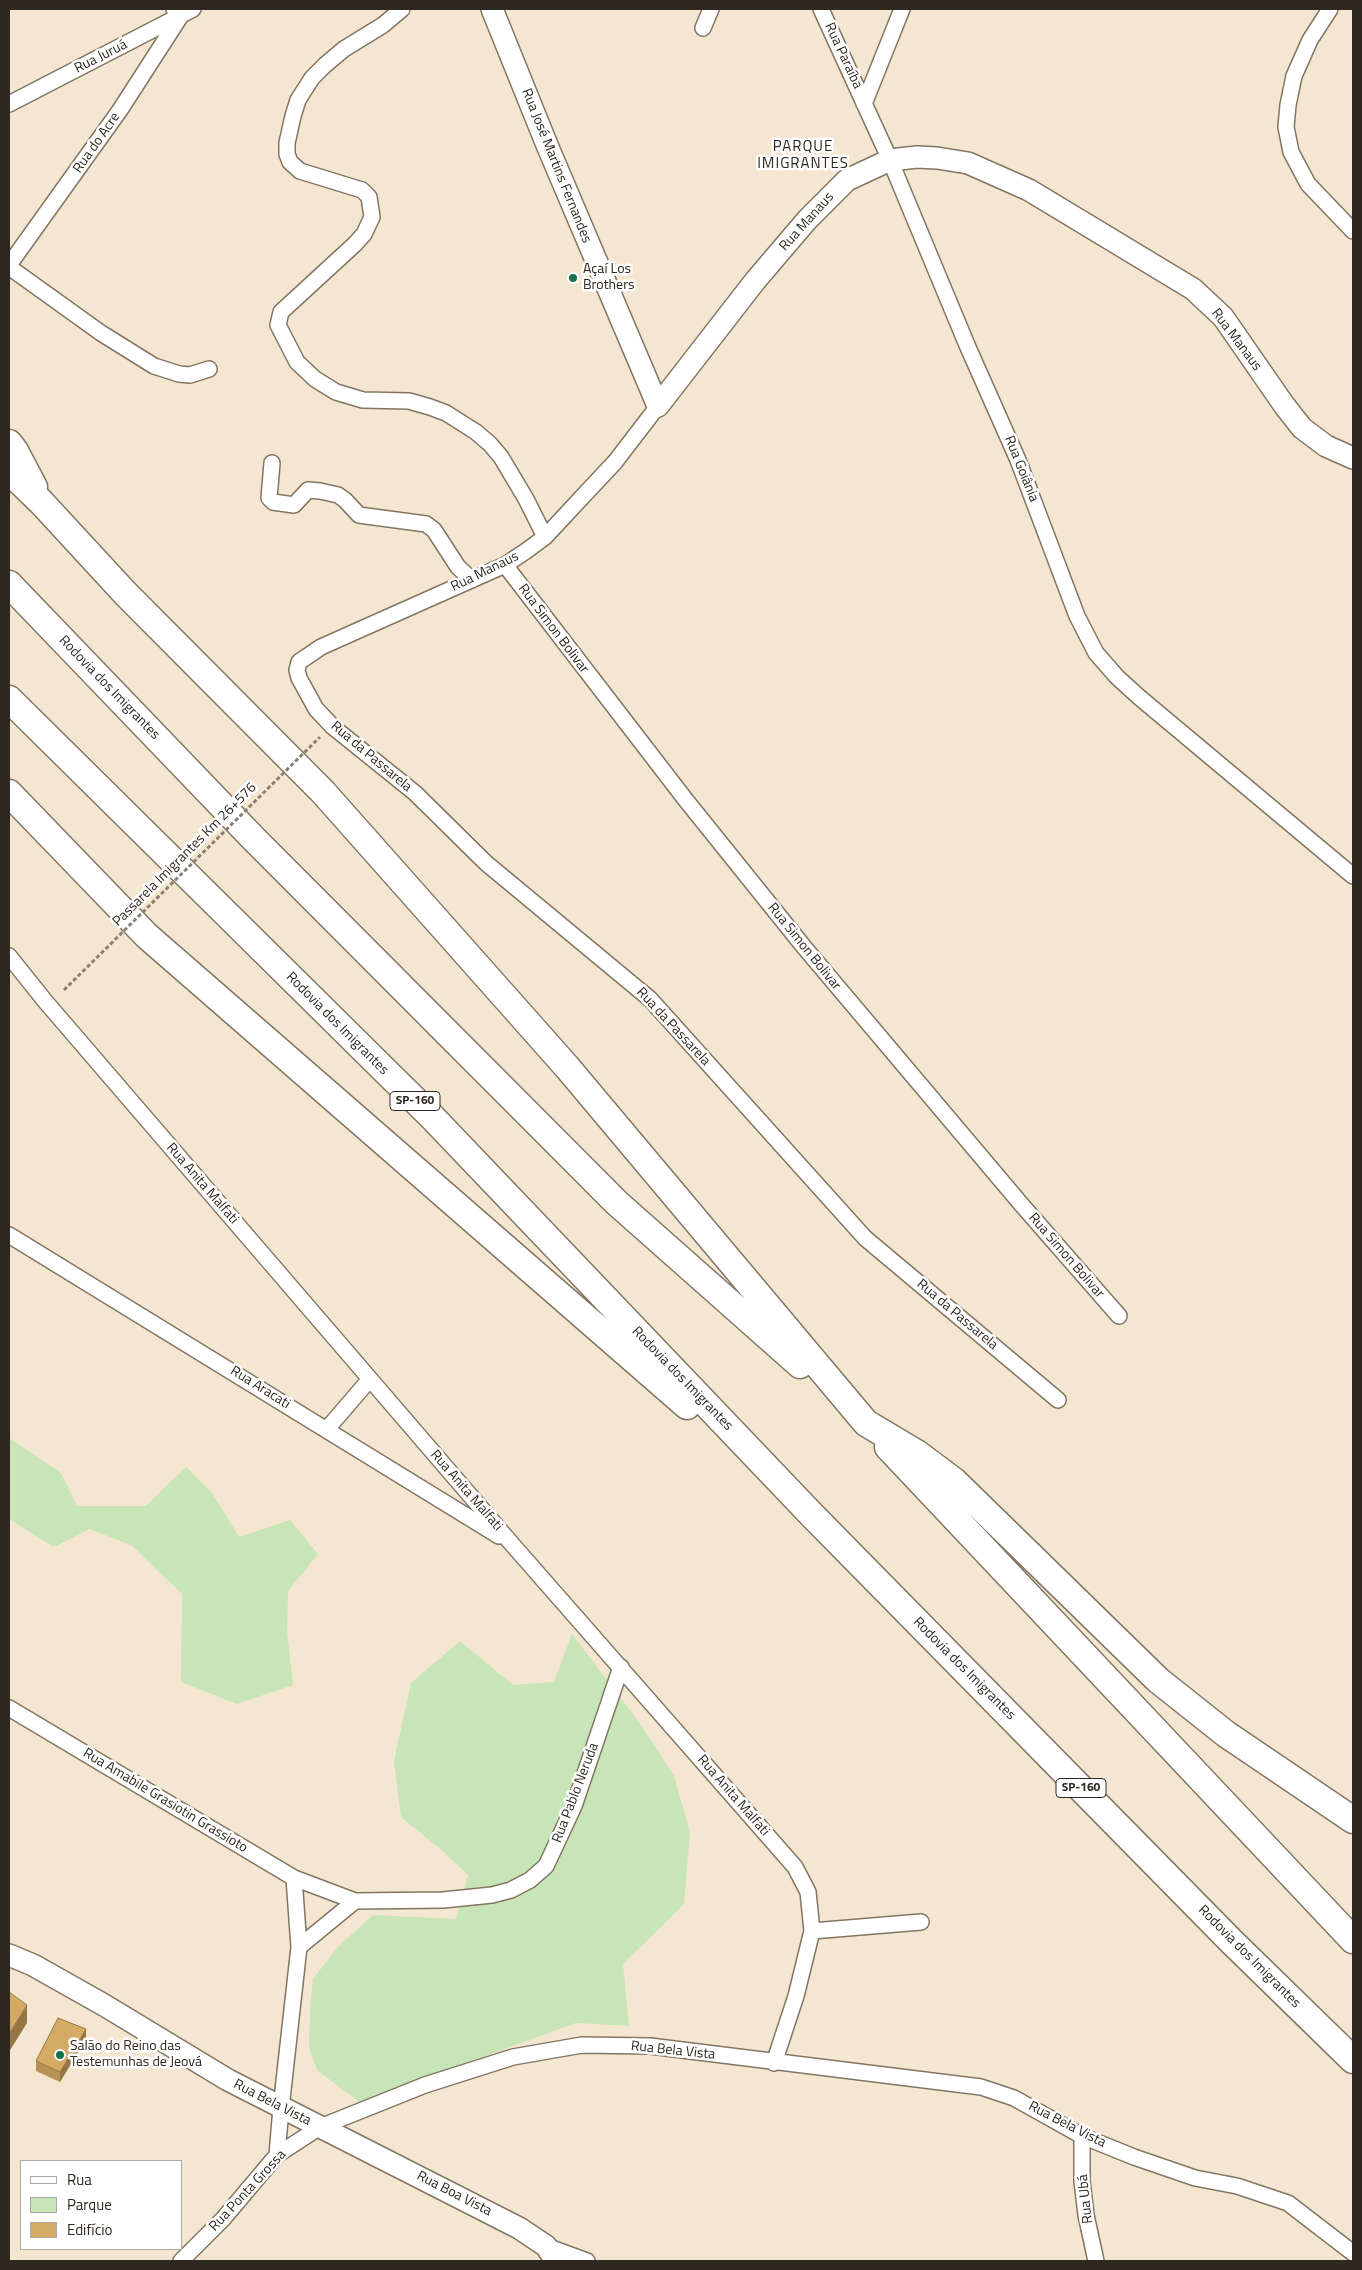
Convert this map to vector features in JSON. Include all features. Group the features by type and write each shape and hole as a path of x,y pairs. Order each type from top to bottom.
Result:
{"highway":[{"path":"9,443 42,503"},
{"path":"9,471 42,503 125,593 329,799 567,1067 866,1423 918,1454 954,1481 1158,1680 1226,1734 1353,1820"},
{"name":"Rodovia dos Imigrantes","path":"9,584 252,837 617,1203 866,1423 1353,1940"},
{"name":"Rodovia dos Imigrantes","path":"9,699 434,1119 811,1514 1231,1941 1353,2060"},
{"path":"9,793 147,936 811,1514"}],"street":[{"name":"Rua Juruá","path":"9,104 177,13 193,9"},
{"path":"402,9 383,25 344,49 325,65 312,78 298,100 292,116 287,144 287,154 290,162 300,171 362,190 368,197 372,217 364,234 355,244 281,312 278,325 297,362 315,380 336,392 363,400 409,401 430,407 446,413 476,432 501,457 526,499 545,537"},
{"name":"Rua José Martins Fernandes","path":"492,9 547,145 658,406"},
{"path":"703,28 711,9"},
{"name":"Rua Paraíba","path":"821,9 864,104"},
{"path":"864,104 902,9"},
{"path":"1330,9 1310,40 1294,76 1286,127 1291,152 1308,184 1353,231"},
{"name":"Rua do Acre","path":"9,266 120,110 177,13"},
{"name":"Rua Goiânia","path":"864,104 890,160 967,345 1018,460 1077,616 1096,653 1131,690 1353,876"},
{"name":"Rua Manaus","path":"304,657 321,647 504,565 545,537 615,462 755,281 825,200 848,180 890,160 917,157 937,158 968,163 997,175 1029,190 1193,289 1223,317 1302,428 1326,446 1353,458"},
{"path":"9,266 101,333 154,366 190,375 209,369"},
{"path":"272,463 269,498 273,502 294,505 308,490 320,491 338,495 346,500 359,515 426,524 434,530 458,566 472,580"},
{"name":"Rua Simon Bolivar","path":"504,565 678,791 804,947 1008,1189 1119,1316"},
{"name":"Rua da Passarela","path":"304,657 297,666 299,678 316,709 333,726 415,793 486,863 650,999 865,1238 1058,1400"},
{"name":"Rua Anita Malfati","path":"9,956 45,1001 511,1543 795,1868 808,1892 812,1931 796,1996 774,2063"},
{"name":"Rua Aracati","path":"9,1235 511,1543"},
{"path":"327,1430 370,1379"},
{"name":"Rua Pablo Neruda","path":"355,1901 443,1900 492,1895 510,1890 530,1880 546,1866 574,1806 621,1667"},
{"name":"Rua Amabile Grasiotin Grassioto","path":"9,1708 294,1878 355,1901"},
{"path":"277,2156 299,1947 294,1878"},
{"path":"299,1947 355,1901"},
{"path":"812,1931 921,1922"},
{"name":"Rua Bela Vista","path":"9,1955 33,1965 104,2005 228,2080 320,2127 443,2079 513,2057 582,2045 650,2046 875,2075 930,2079 981,2087 1014,2098 1082,2136 1134,2157 1195,2178 1237,2186 1288,2203 1338,2239 1353,2253"},
{"name":"Rua Ponta Grossa","path":"181,2261 223,2219 277,2156 320,2127"},
{"name":"Rua Boa Vista","path":"320,2127 518,2228 551,2254 586,2261"},
{"name":"Rua Ubá","path":"1082,2136 1082,2181 1086,2215 1096,2261"}],"path":[{"name":"Passarela Imigrantes Km 26+576","path":"64,990 320,737"}],"green space":[{"path":"9,1438 61,1473 77,1506 146,1506 186,1467 212,1493 239,1537 290,1520 318,1554 288,1591 287,1630 293,1685 237,1704 181,1682 182,1594 131,1545 89,1529 54,1547 9,1519"},
{"path":"572,1634 639,1722 674,1776 690,1832 684,1904 623,1964 629,2026 576,2023 359,2102 317,2070 309,2048 313,1979 337,1948 373,1915 456,1919 468,1875 445,1853 401,1817 394,1761 411,1683 460,1641 513,1685 554,1682"}],"building":[{"path":"9,1992 27,2005 9,2034"},
{"name":"Salão do Reino das Testemunhas de Jeová","path":"58,2018 86,2029 60,2072 36,2061"}],"place":[{"name":"Açaí Los Brothers","path":"573,278"},
{"name":"Salão do Reino das Testemunhas de Jeová","path":"60,2055"}],"district":[{"name":"PARQUE IMIGRANTES","path":"803,156"}]}
